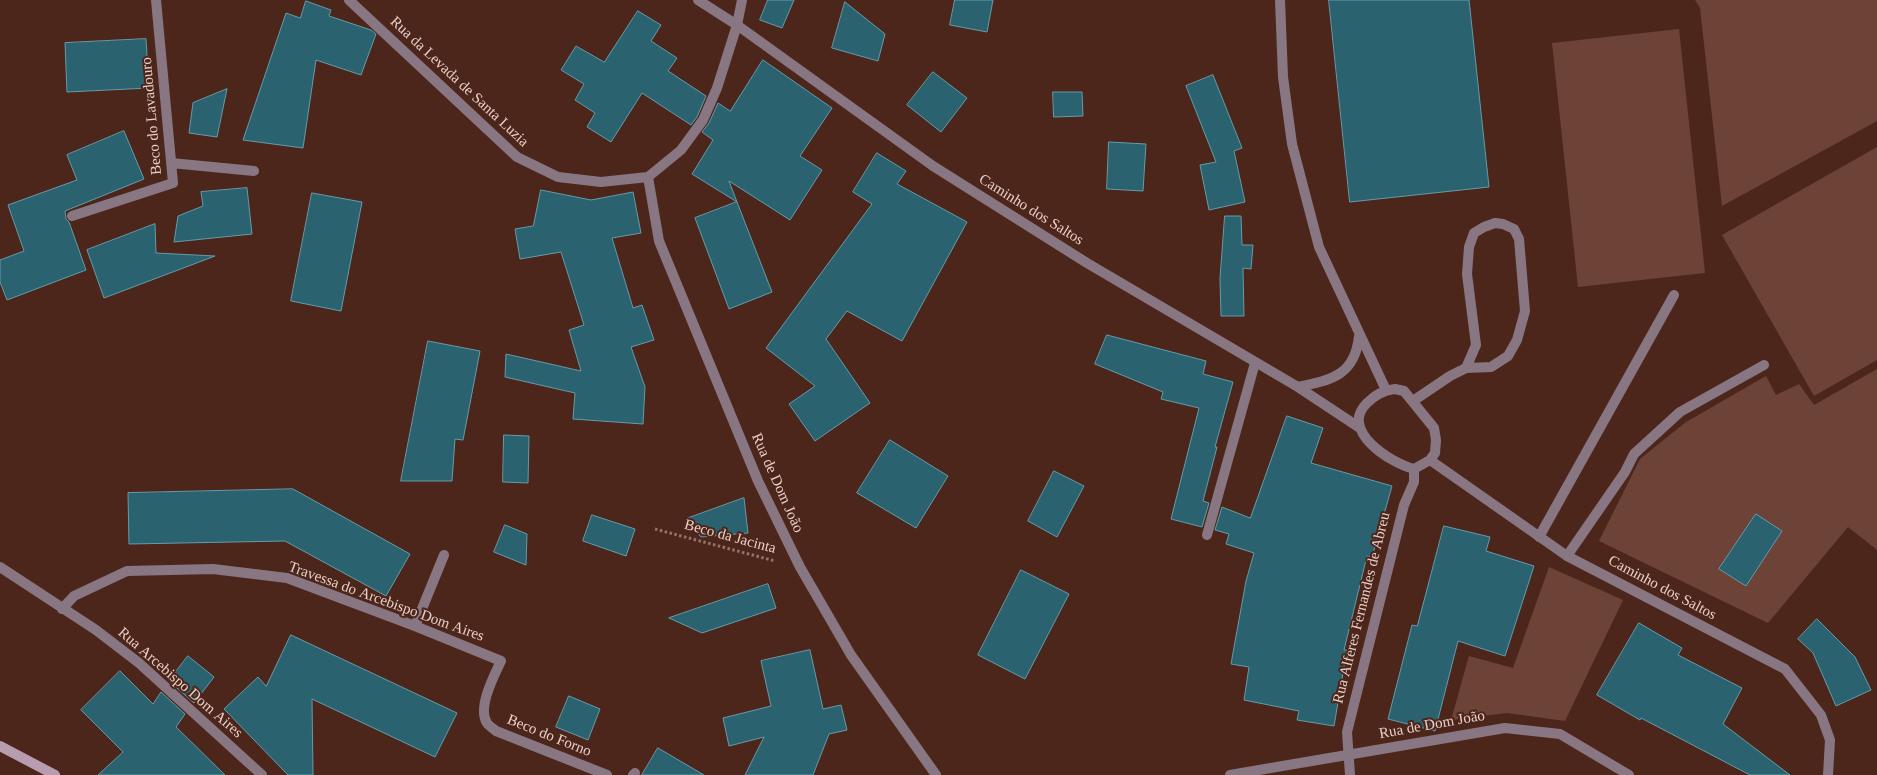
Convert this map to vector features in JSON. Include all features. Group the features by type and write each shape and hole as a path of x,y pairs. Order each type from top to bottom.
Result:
{"main road":[{"path":"0,746 55,775"}],"street":[{"name":"Beco do Lavadouro","path":"72,216 173,183 156,0"},
{"name":"Rua da Levada de Santa Luzia","path":"349,0 517,157 558,178 601,182 648,177"},
{"name":"Caminho dos Saltos","path":"698,0 737,25 933,166 1087,263 1298,387 1360,428"},
{"path":"648,177 682,150 703,120 717,88 737,25 742,0"},
{"path":"1280,0 1283,78 1292,144 1319,247 1386,390"},
{"path":"171,163 254,171"},
{"name":"Rua de Dom João","path":"648,177 659,241 758,481 800,567 851,655 936,775"},
{"path":"1413,401 1450,376 1466,368 1491,367 1508,356 1517,340 1525,311 1518,239 1514,230 1504,224 1495,223 1474,233 1469,247 1468,274 1476,346 1466,368"},
{"path":"1539,537 1674,295"},
{"path":"1298,387 1327,381 1345,371 1358,348 1359,334"},
{"path":"1207,535 1255,362"},
{"path":"1567,556 1625,472 1634,454 1680,412 1764,365"},
{"path":"1386,390 1404,391 1413,401 1434,428 1436,447 1435,453 1430,460 1414,469 1402,466 1384,455 1367,439 1360,428 1362,408 1372,398 1386,390"},
{"name":"Caminho dos Saltos","path":"1430,460 1567,556 1785,669 1821,715 1830,740 1828,775"},
{"name":"Rua Alferes Fernandes de Abreu","path":"1350,775 1347,732 1404,505 1414,482 1414,469"},
{"path":"415,626 444,555"},
{"name":"Rua Arcebispo Dom Aires","path":"0,568 96,630 139,663 262,775"},
{"name":"Travessa do Arcebispo Dom Aires","path":"62,609 74,596 127,572 213,569 287,578 415,626 501,661"},
{"name":"Beco do Forno","path":"501,661 487,695 484,710 487,723 496,731 607,775"},
{"name":"Rua de Dom João","path":"1230,775 1504,728 1560,734 1629,775"}],"path":[{"name":"Beco da Jacinta","path":"655,530 800,567"}],"shaded area":[{"path":"1695,0 1877,0 1877,121 1722,206 1700,8"},
{"path":"1679,29 1705,273 1578,287 1552,43"},
{"path":"1877,147 1877,360 1814,396 1722,235"},
{"path":"1877,369 1877,550 1848,527 1768,623 1599,541 1640,459 1686,422 1766,376 1776,395 1799,384 1814,405"},
{"path":"1549,567 1623,600 1565,721 1507,713 1451,720 1469,656 1513,668"}],"building":[{"path":"768,0 794,0 782,28 760,20"},
{"path":"955,0 993,0 987,32 950,25"},
{"path":"1329,0 1469,0 1489,187 1350,202"},
{"path":"306,1 331,10 329,16 371,30 376,34 361,75 316,60 303,148 243,140 286,13 300,18"},
{"path":"845,2 885,34 878,61 832,48"},
{"path":"638,11 661,25 651,41 677,58 668,71 706,96 697,117 691,125 642,93 611,142 587,127 595,113 575,100 584,84 561,70 576,46 604,62"},
{"path":"146,39 149,88 67,92 65,43"},
{"path":"763,60 832,108 800,156 822,170 790,220 729,181 737,202 692,174 713,140 702,132 709,123 718,103 730,111"},
{"path":"933,72 967,98 941,132 907,105"},
{"path":"1213,75 1242,148 1234,151 1245,202 1209,210 1200,165 1216,162 1186,86"},
{"path":"227,89 217,137 189,133 193,103"},
{"path":"1053,92 1082,92 1083,116 1054,117"},
{"path":"124,131 144,179 65,211 66,219 69,222 86,270 7,300 0,282 0,260 24,251 8,205 77,180 67,155"},
{"path":"1109,142 1146,144 1143,191 1107,189"},
{"path":"877,153 906,171 897,184 967,222 902,341 847,311 826,339 870,403 815,441 789,404 815,386 766,348 872,204 853,192"},
{"path":"247,188 252,234 174,242 178,216 203,206 201,192"},
{"path":"541,190 591,200 633,192 641,233 612,238 633,308 642,305 654,340 631,347 645,387 643,424 573,419 575,393 505,377 506,354 581,371 569,330 584,325 561,252 520,259 515,229 533,226"},
{"path":"312,193 362,202 341,311 291,301"},
{"path":"737,202 772,292 729,309 695,218"},
{"path":"1225,216 1241,216 1242,245 1253,245 1251,269 1243,268 1244,316 1221,316 1220,279"},
{"path":"155,224 156,253 215,256 104,298 87,250"},
{"path":"1107,335 1206,361 1203,374 1233,382 1215,447 1217,447 1203,501 1209,503 1202,527 1171,519 1199,408 1161,399 1163,392 1095,364"},
{"path":"428,341 480,351 463,440 455,439 452,481 401,481"},
{"path":"1287,416 1323,428 1311,463 1392,486 1372,557 1367,556 1344,650 1347,650 1334,726 1297,720 1299,711 1244,700 1249,667 1231,664 1246,581 1254,553 1226,544 1229,534 1215,530 1222,507 1250,518"},
{"path":"504,435 529,436 528,483 503,482"},
{"path":"890,440 948,476 916,528 857,493"},
{"path":"1054,471 1084,486 1057,537 1028,521"},
{"path":"293,489 410,554 386,596 285,541 129,544 128,493"},
{"path":"744,498 748,533 701,537 686,519"},
{"path":"1756,514 1782,531 1746,586 1719,569"},
{"path":"592,515 635,529 626,556 583,541"},
{"path":"505,525 527,534 526,565 494,552"},
{"path":"1444,526 1490,537 1486,551 1534,566 1505,656 1458,641 1435,731 1388,719 1412,625 1417,626"},
{"path":"1021,570 1069,594 1025,679 978,655"},
{"path":"768,584 776,608 702,633 669,618"},
{"path":"1817,619 1855,657 1871,690 1836,706 1813,653 1798,639"},
{"path":"1639,623 1682,648 1678,655 1742,688 1723,724 1790,775 1750,775 1641,718 1640,720 1597,695"},
{"path":"291,635 457,713 435,757 312,699 313,775 288,775 224,709 258,677 266,686"},
{"path":"810,650 823,709 841,705 847,730 829,734 813,775 745,775 764,737 729,746 723,718 771,706 761,661"},
{"path":"188,656 214,677 194,703 169,681"},
{"path":"120,671 153,704 161,692 185,714 176,727 225,775 98,775 123,752 81,710"},
{"path":"569,696 600,709 588,740 556,727"},
{"path":"658,748 704,775 642,775"}]}
